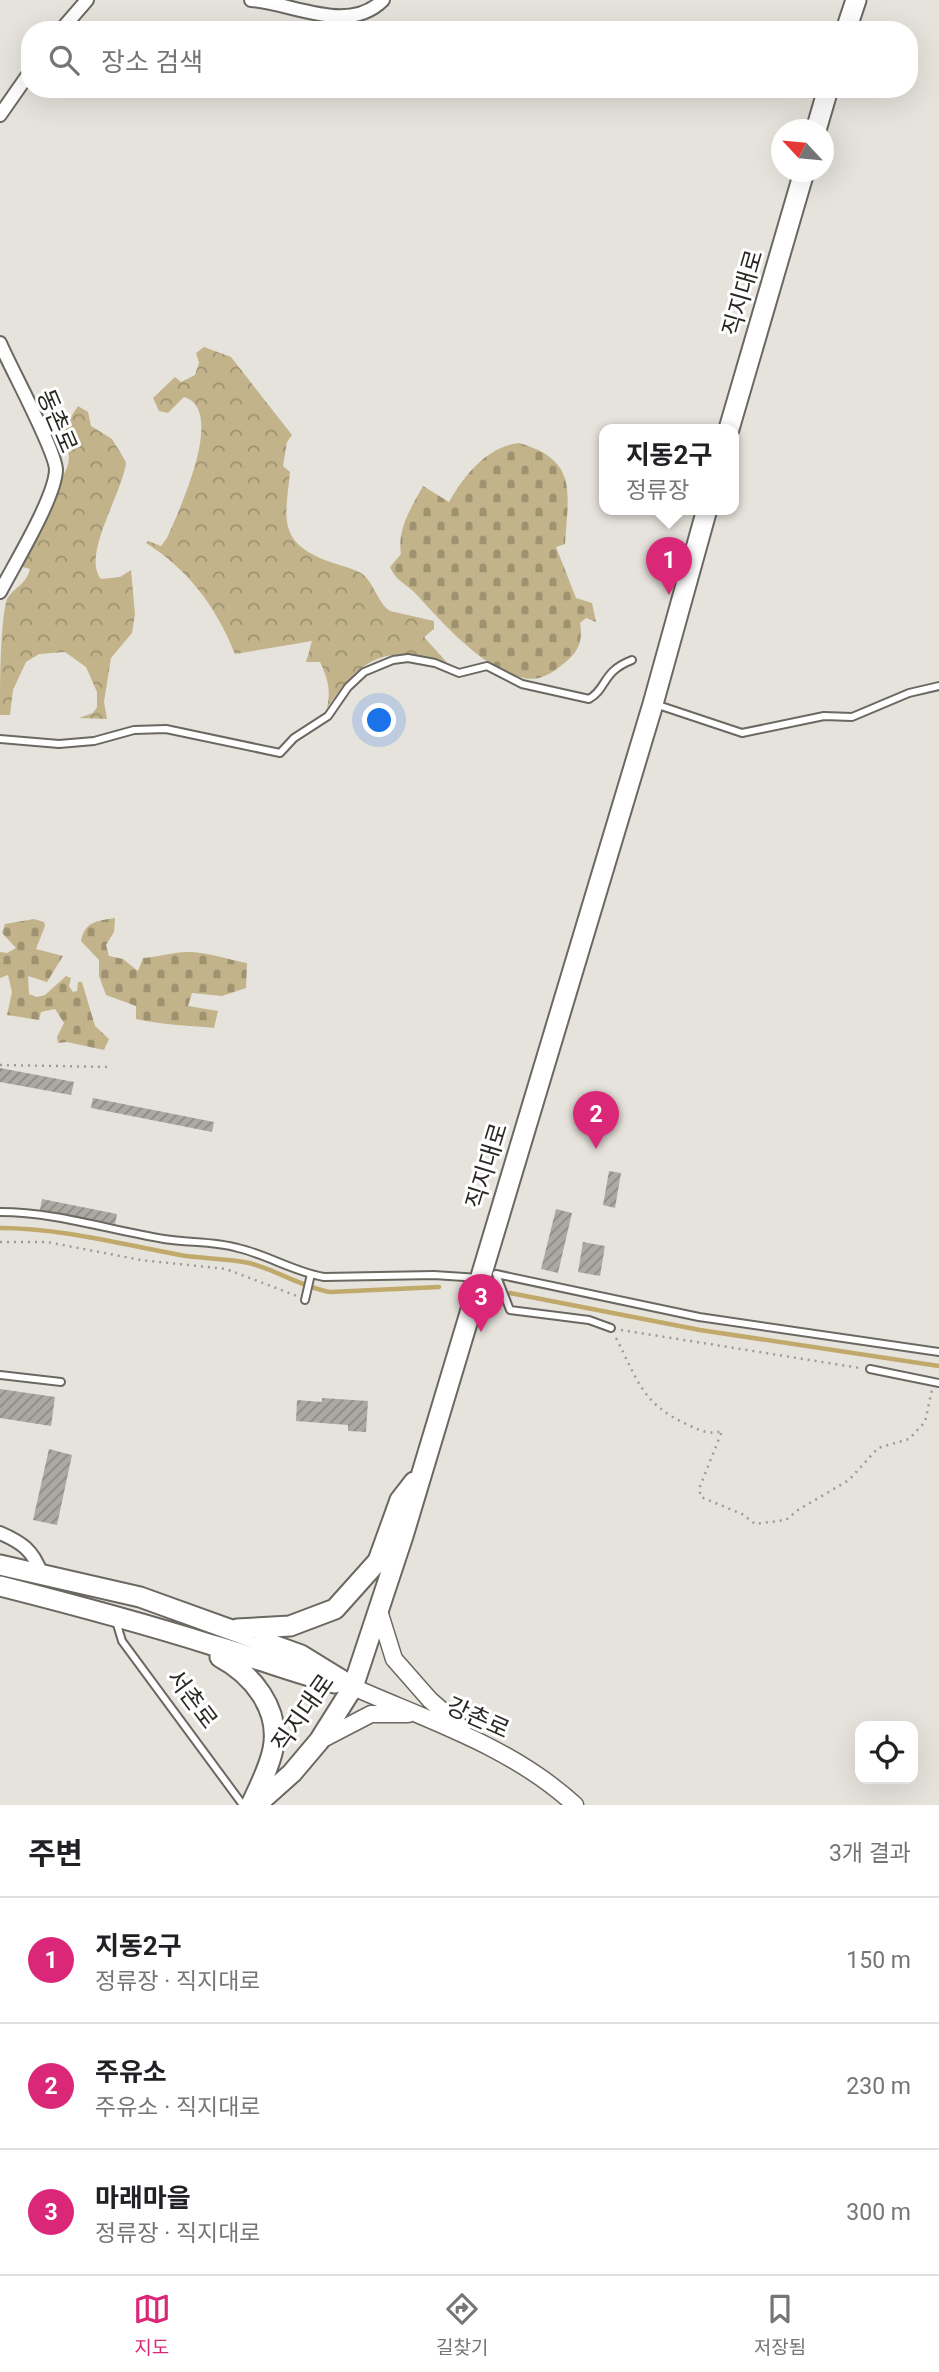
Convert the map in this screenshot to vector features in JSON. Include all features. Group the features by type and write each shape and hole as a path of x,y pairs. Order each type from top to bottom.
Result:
{"main road":[{"path":"849,21 856,0"},
{"path":"819,119 825,98"},
{"name":"직지대로","path":"730,424 801,182"},
{"name":"직지대로","path":"256,1805 292,1773 319,1741 353,1687 488,1276 705,515"},
{"path":"229,1629 290,1626 335,1609 378,1561 400,1500 422,1472"},
{"path":"0,1565 140,1597 300,1655 353,1687"},
{"path":"0,1586 115,1615 289,1672 353,1687"},
{"path":"182,1636 242,1669 264,1697 272,1723 274,1747 251,1805"}],"street":[{"path":"69,21 87,0"},
{"path":"251,0 345,18 366,12 383,0"},
{"path":"0,115 4,97 21,81"},
{"name":"동촌로","path":"0,343 51,449 55,470 51,491 0,592"},
{"path":"0,1533 23,1543 36,1558 41,1573"},
{"path":"379,1611 394,1659 429,1700 474,1739"},
{"name":"강촌로","path":"353,1687 474,1739 526,1766 575,1805"},
{"path":"319,1741 371,1714 416,1714"}],"lane":[{"path":"0,739 59,744 94,741 134,730 166,729 281,753 294,738 328,716 348,687 364,672 393,660 435,663 459,673 487,666 522,684 589,699 597,694 611,671 632,660"},
{"path":"653,704 742,733 824,716 852,717 909,693 939,686"},
{"path":"0,1212 33,1213 162,1238 221,1243 260,1254 311,1275 348,1278 488,1276 699,1317 939,1352"},
{"path":"304,1300 311,1275"},
{"path":"488,1276 510,1310 589,1320 611,1328"},
{"path":"870,1369 936,1382"},
{"path":"0,1375 61,1382"},
{"name":"서촌로","path":"115,1615 122,1641 243,1805"}],"path":[{"path":"0,1065 113,1067"},
{"path":"0,1242 47,1242 141,1260 226,1269 255,1278 304,1300"},
{"path":"611,1328 870,1369"},
{"path":"611,1328 634,1380 659,1409 705,1433 722,1431 699,1489 701,1497 742,1514 755,1524 786,1520 849,1480 878,1448 901,1444 915,1434 925,1422 936,1382"}],"green space":[{"path":"204,347 231,357 292,435 287,442 283,466 290,472 286,514 291,535 309,553 361,573 390,611 434,621 434,629 424,637 450,666 410,655 379,658 365,665 353,676 327,708 328,685 320,662 306,662 312,641 235,654 200,591 175,565 146,543 148,541 161,546 167,538 196,463 201,421 196,405 184,397 168,413 159,411 153,398 175,377 181,382 195,375 199,363 196,353"},
{"path":"78,406 88,412 91,426 112,439 126,462 99,540 96,568 101,579 120,577 131,570 135,614 132,633 111,658 104,702 107,719 79,718 93,713 97,707 97,692 86,667 65,652 39,654 26,662 13,690 10,715 0,715 2,638 7,599 23,582 30,569 19,566 20,561 67,468 68,451 58,437"},
{"path":"519,443 538,450 561,469 566,481 568,509 565,544 556,547 576,598 592,603 596,622 586,618 580,623 579,644 567,661 547,675 530,679 494,666 464,643 398,579 390,567 401,554 403,527 423,486 449,502 470,472 487,456 508,445"},
{"path":"115,918 114,932 106,945 109,956 123,959 138,971 143,958 179,952 206,954 247,963 246,988 222,996 192,993 188,1006 218,1011 214,1028 136,1019 136,1006 106,995 99,976 99,960 81,941 85,929 89,926 97,921"},
{"path":"34,919 44,922 45,926 36,949 63,956 47,982 28,976 29,994 37,997 45,995 66,976 71,978 69,986 73,992 77,991 78,982 82,982 95,1026 109,1039 104,1050 67,1042 58,1043 57,1037 64,1023 55,1009 41,1012 39,1020 7,1015 12,992 8,975 0,978 0,952 7,953 16,948 2,933 5,924"}],"building":[{"path":"0,1068 74,1082 71,1095 0,1082"},
{"path":"93,1098 214,1122 212,1132 91,1108"},
{"path":"609,1171 621,1173 615,1208 603,1205"},
{"path":"42,1199 117,1214 115,1224 40,1210"},
{"path":"556,1209 572,1213 558,1273 541,1269"},
{"path":"583,1242 605,1246 600,1276 578,1272"},
{"path":"0,1389 55,1397 51,1426 0,1418"},
{"path":"322,1398 368,1401 366,1432 348,1431 348,1425 296,1421 297,1400 322,1402"},
{"path":"49,1449 72,1455 57,1525 33,1520"}],"waterway":[{"path":"0,1228 68,1234 180,1255 249,1263 330,1292 439,1287"},
{"path":"510,1293 700,1330 939,1366"}],"place":[{"name":"지동2구","path":"669,595"},
{"name":"주유소","path":"596,1149"},
{"name":"마래마을","path":"481,1332"}]}
